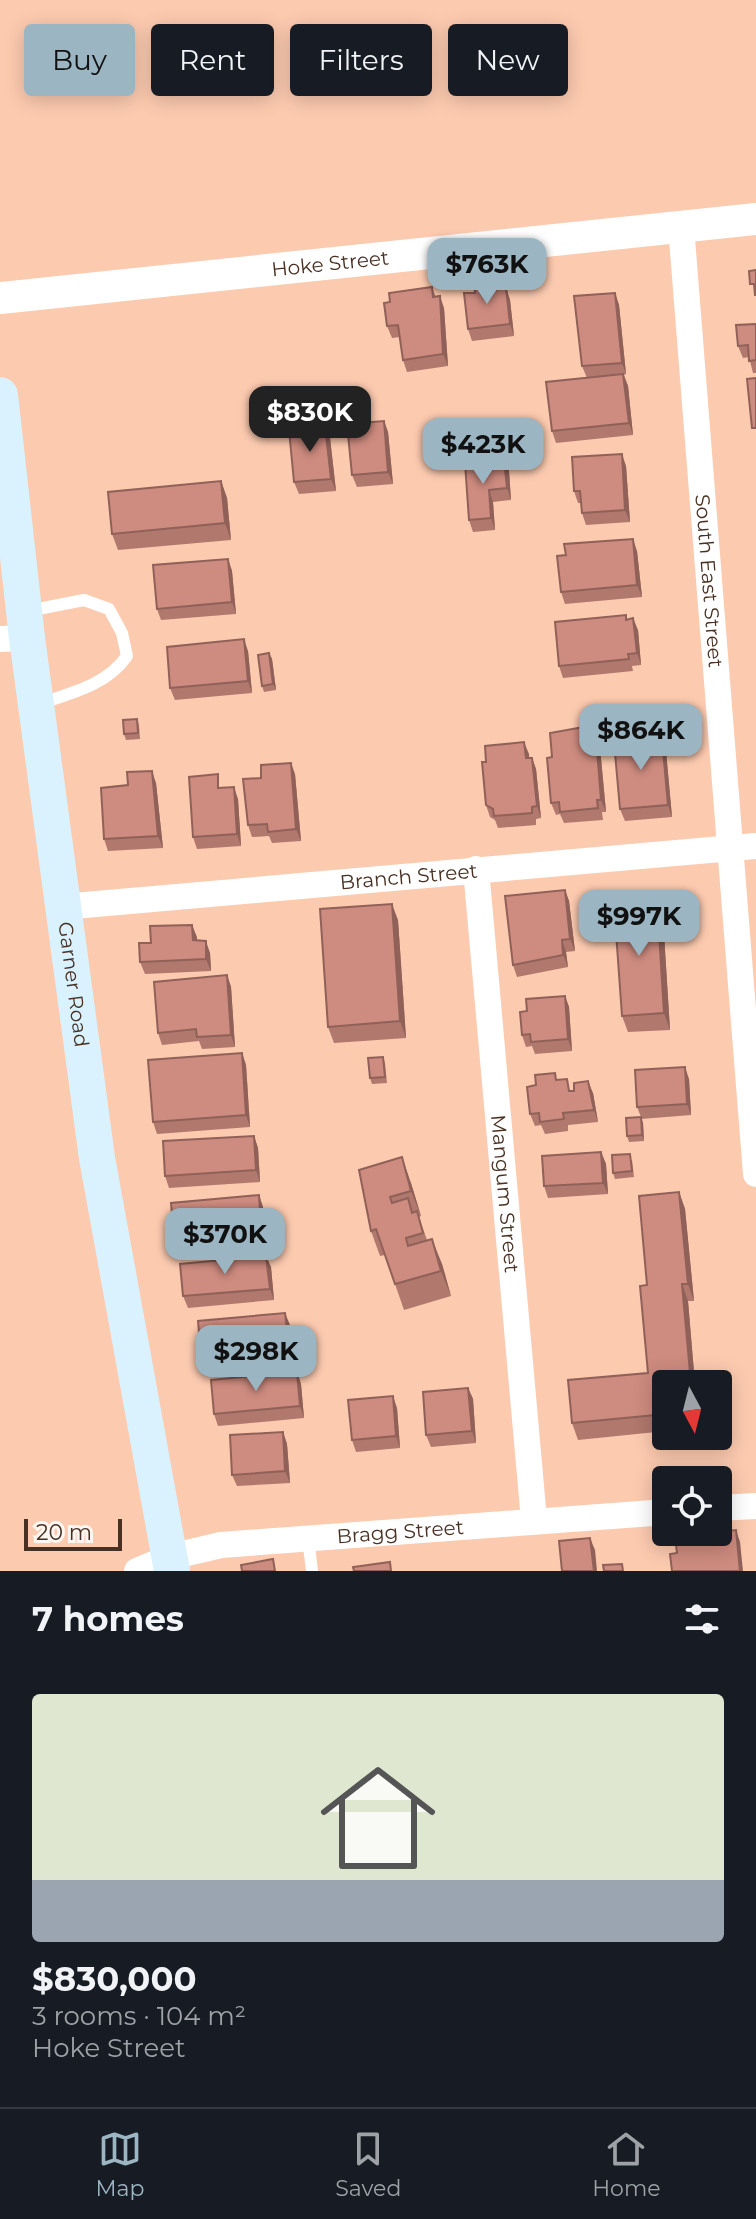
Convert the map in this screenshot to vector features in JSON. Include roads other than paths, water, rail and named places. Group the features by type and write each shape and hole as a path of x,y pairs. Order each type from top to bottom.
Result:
{"main road":[{"name":"Garner Road","path":"0,395 17,630 36,705 103,1195 171,1564"}],"street":[{"name":"Hoke Street","path":"0,298 756,219"},
{"name":"South East Street","path":"681,226 756,1174"},
{"name":"Branch Street","path":"62,907 756,846"},
{"name":"Mangum Street","path":"476,869 534,1520"},
{"path":"732,1507 756,1506"},
{"name":"Bragg Street","path":"137,1571 171,1564 219,1545 652,1513"}],"lane":[{"path":"17,630 84,600 109,609 122,633 127,656 116,671 89,687 36,705"},
{"path":"308,1538 312,1571"}]}
